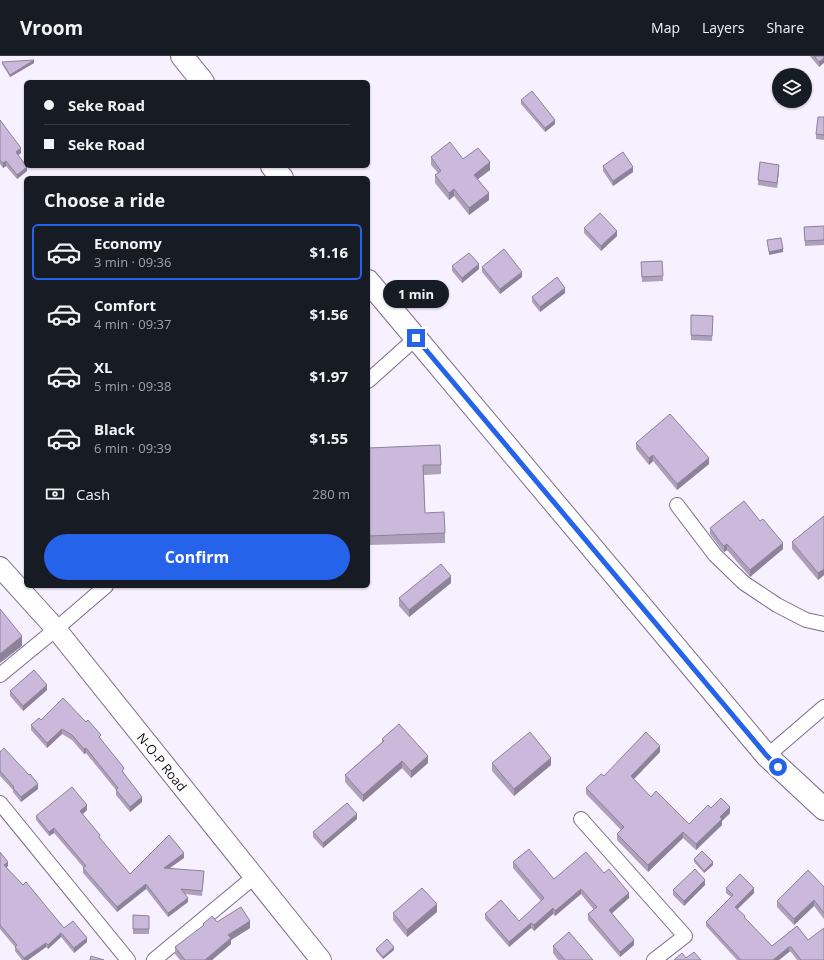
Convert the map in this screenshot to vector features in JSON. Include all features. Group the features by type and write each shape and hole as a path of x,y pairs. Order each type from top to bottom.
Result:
{"main road":[{"path":"182,56 201,80"},
{"path":"274,168 280,176"},
{"path":"370,283 767,756 824,809"}],"street":[{"path":"370,379 416,338"},
{"path":"677,505 715,555 744,582 776,605 806,620 824,624"},
{"name":"N-O-P Road","path":"0,567 56,629 321,960"},
{"path":"0,674 104,588"},
{"path":"767,756 824,707"},
{"path":"0,803 128,960"},
{"path":"581,819 685,936 654,960"},
{"path":"154,960 254,877"}],"building":[{"path":"814,56 824,56 824,58 819,62"},
{"path":"34,60 10,75 2,62"},
{"path":"532,91 555,120 545,128 521,100"},
{"path":"818,117 824,117 824,135 816,134"},
{"path":"0,120 21,148 16,152 24,163 24,168 26,168 17,175 6,161 3,163 0,160"},
{"path":"450,142 463,159 478,148 490,162 474,175 489,193 469,208 454,189 449,193 435,175 441,171 431,157"},
{"path":"623,152 633,167 613,181 603,166"},
{"path":"760,162 779,165 777,183 758,180"},
{"path":"600,213 617,231 601,246 584,228"},
{"path":"824,226 824,240 805,241 804,227"},
{"path":"781,238 783,249 769,252 767,240"},
{"path":"504,249 522,272 500,289 482,267"},
{"path":"469,253 479,264 462,278 452,266"},
{"path":"662,261 663,276 642,277 641,262"},
{"path":"557,277 565,288 540,307 532,297"},
{"path":"691,315 713,316 712,336 691,335"},
{"path":"670,414 709,458 677,484 653,455 649,458 636,443"},
{"path":"440,445 441,465 423,465 425,513 444,512 445,533 370,536 370,448"},
{"path":"744,501 760,521 763,519 783,543 750,570 727,544 724,546 721,543 710,528"},
{"path":"824,516 824,569 818,573 792,542"},
{"path":"441,564 451,576 409,610 399,598"},
{"path":"0,609 22,636 0,654"},
{"path":"34,670 47,685 23,706 10,691"},
{"path":"63,698 86,722 88,720 101,735 99,737 124,768 122,771 142,797 130,807 116,790 118,788 86,748 84,749 72,735 62,729 47,743 31,725 39,718 41,720"},
{"path":"399,724 428,756 411,771 402,761 363,795 345,775 384,741 382,739"},
{"path":"530,732 551,758 514,789 492,763"},
{"path":"646,732 660,746 631,776 651,797 656,791 689,824 708,805 711,808 721,798 730,807 720,817 722,819 696,844 683,832 648,865 617,834 624,827 586,788 601,774 604,776"},
{"path":"4,748 38,784 21,797 0,771 0,752"},
{"path":"72,787 87,805 80,811 100,835 99,837 130,874 169,835 184,853 164,868 204,871 202,891 181,889 188,898 168,913 146,884 117,907 83,868 86,866 54,828 49,832 36,816"},
{"path":"347,803 357,814 323,843 313,832"},
{"path":"529,849 554,879 586,852 604,873 609,869 629,893 609,910 634,940 620,952 588,914 597,907 581,889 555,911 553,908 534,925 531,923 509,942 485,914 501,900 519,921 544,898 513,862"},
{"path":"702,851 713,862 704,871 694,859"},
{"path":"0,852 8,862 4,865 23,885 26,882 64,928 73,921 87,938 74,948 61,933 48,945 46,943 24,958 15,947 17,945 0,925"},
{"path":"695,869 705,880 684,901 673,890"},
{"path":"808,870 824,887 824,913 814,900 794,919 777,901"},
{"path":"740,874 754,888 735,907 772,946 797,926 808,940 824,928 824,960 801,960 791,947 789,947 773,960 741,960 706,922 733,895 726,888"},
{"path":"422,888 437,904 407,930 393,913"},
{"path":"241,907 250,921 228,935 231,938 205,960 185,960 175,947 204,925 203,924 212,916 217,922"},
{"path":"133,915 149,916 149,929 133,929"},
{"path":"569,932 593,960 565,960 553,946"},
{"path":"387,939 394,947 383,957 376,949"},
{"path":"694,952 701,960 674,960 682,953 686,958"},
{"path":"91,956 104,960 90,960"}],"route":[{"path":"416,338 767,756 778,767"}]}
